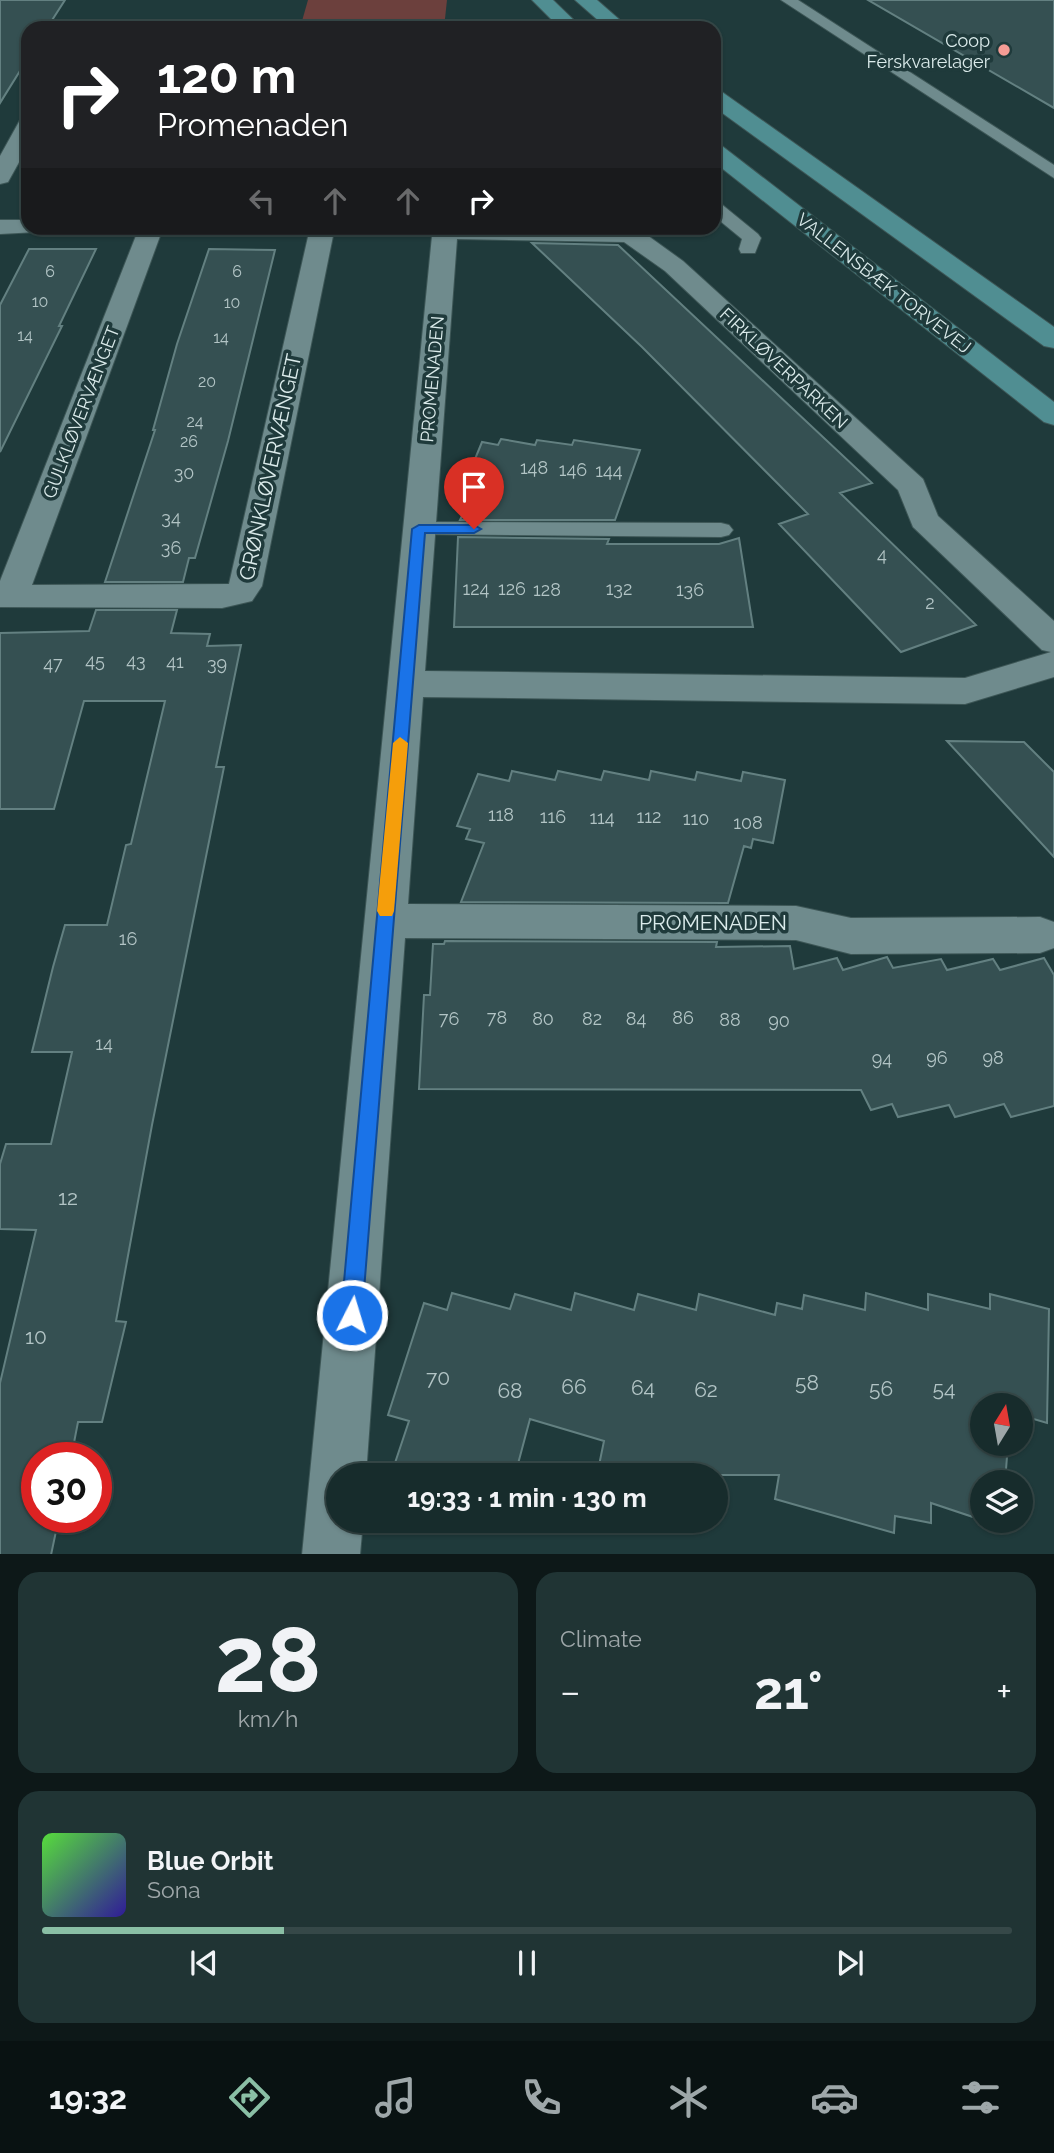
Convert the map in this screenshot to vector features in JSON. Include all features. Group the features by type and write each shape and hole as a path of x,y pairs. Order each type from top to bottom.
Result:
{"street":[{"path":"542,0 564,21"},
{"path":"585,0 610,21"},
{"path":"721,102 1054,340"},
{"path":"0,177 21,138"},
{"name":"VALLENSBÆK TORVEVEJ","path":"721,156 1054,415"},
{"path":"0,227 21,226"},
{"name":"GULKLØVERVÆNGET","path":"6,596 148,235"},
{"name":"GRØNKLØVERVÆNGET","path":"6,596 222,597 240,593 245,586 320,235"},
{"name":"PROMENADEN","path":"339,1463 445,235"},
{"name":"FIRKLØVERPARKEN","path":"631,235 674,266 912,486 924,520 1054,641"},
{"path":"405,684 965,691 1054,664"},
{"name":"PROMENADEN","path":"385,921 796,923 851,936 1040,935"},
{"name":"PROMENADEN","path":"331,1554 333,1533"}],"lane":[{"path":"788,0 1054,173"},
{"path":"721,213 752,238 748,249"},
{"path":"419,529 722,530"}],"shaded area":[{"path":"308,0 447,0 445,21 302,21"}],"building":[{"path":"0,0 65,0 52,21 21,21 21,69 0,103"},
{"name":"Coop Ferskvarelager","path":"868,0 1054,0 1054,108"},
{"path":"532,243 618,245 872,483 840,493 976,625 901,652 779,524 808,514 642,347"},
{"path":"29,249 96,249 59,326 62,326 0,452 0,305"},
{"path":"209,249 275,250 228,441 195,558 189,558 183,582 105,582 155,430 177,344"},
{"path":"501,439 535,445 537,440 572,445 574,440 640,450 615,520 460,520 478,483 466,481 482,442 498,445"},
{"path":"458,537 609,539 607,544 719,544 739,538 753,627 454,627"},
{"path":"96,610 177,610 171,633 210,634 207,646 241,645 216,767 224,767 152,1125 116,1321 126,1322 102,1422 78,1422 74,1442 21,1442 21,1533 56,1533 51,1554 0,1554 0,1383 36,1230 0,1229 0,1164 6,1144 51,1144 72,1052 32,1052 53,967 65,925 107,925 126,845 131,844 165,701 84,701 54,809 0,809 0,633 89,631"},
{"path":"947,741 1024,742 1054,772 1054,857"},
{"path":"512,771 555,780 558,771 601,780 604,771 649,780 651,771 695,780 697,772 741,781 743,772 785,780 773,843 753,839 751,848 744,846 728,903 461,902 484,843 466,839 470,829 457,826 478,774 509,781"},
{"path":"445,941 717,942 716,947 790,946 794,969 837,958 843,970 887,957 893,968 941,959 947,970 993,959 1000,970 1044,958 1054,975 1054,1106 1011,1117 1004,1104 955,1117 949,1105 898,1117 892,1104 871,1110 861,1090 419,1089 424,995 430,995 433,944 444,944"},
{"path":"452,1293 510,1309 515,1294 571,1310 575,1293 634,1310 638,1294 696,1310 699,1294 775,1315 777,1303 802,1309 804,1295 865,1310 866,1293 928,1310 928,1294 990,1309 990,1294 1049,1309 1047,1423 1033,1419 1033,1393 970,1393 970,1456 1007,1456 1006,1470 970,1470 970,1516 931,1503 931,1523 895,1516 894,1533 775,1499 779,1475 728,1475 728,1463 599,1463 604,1441 530,1419 518,1463 395,1463 409,1421 388,1415 424,1303 447,1310"}],"slow traffic":[{"path":"386,911 400,743"}],"place":[{"name":"Coop Ferskvarelager","path":"1004,50"}],"route":[{"path":"352,1315 419,529 474,529"}]}
